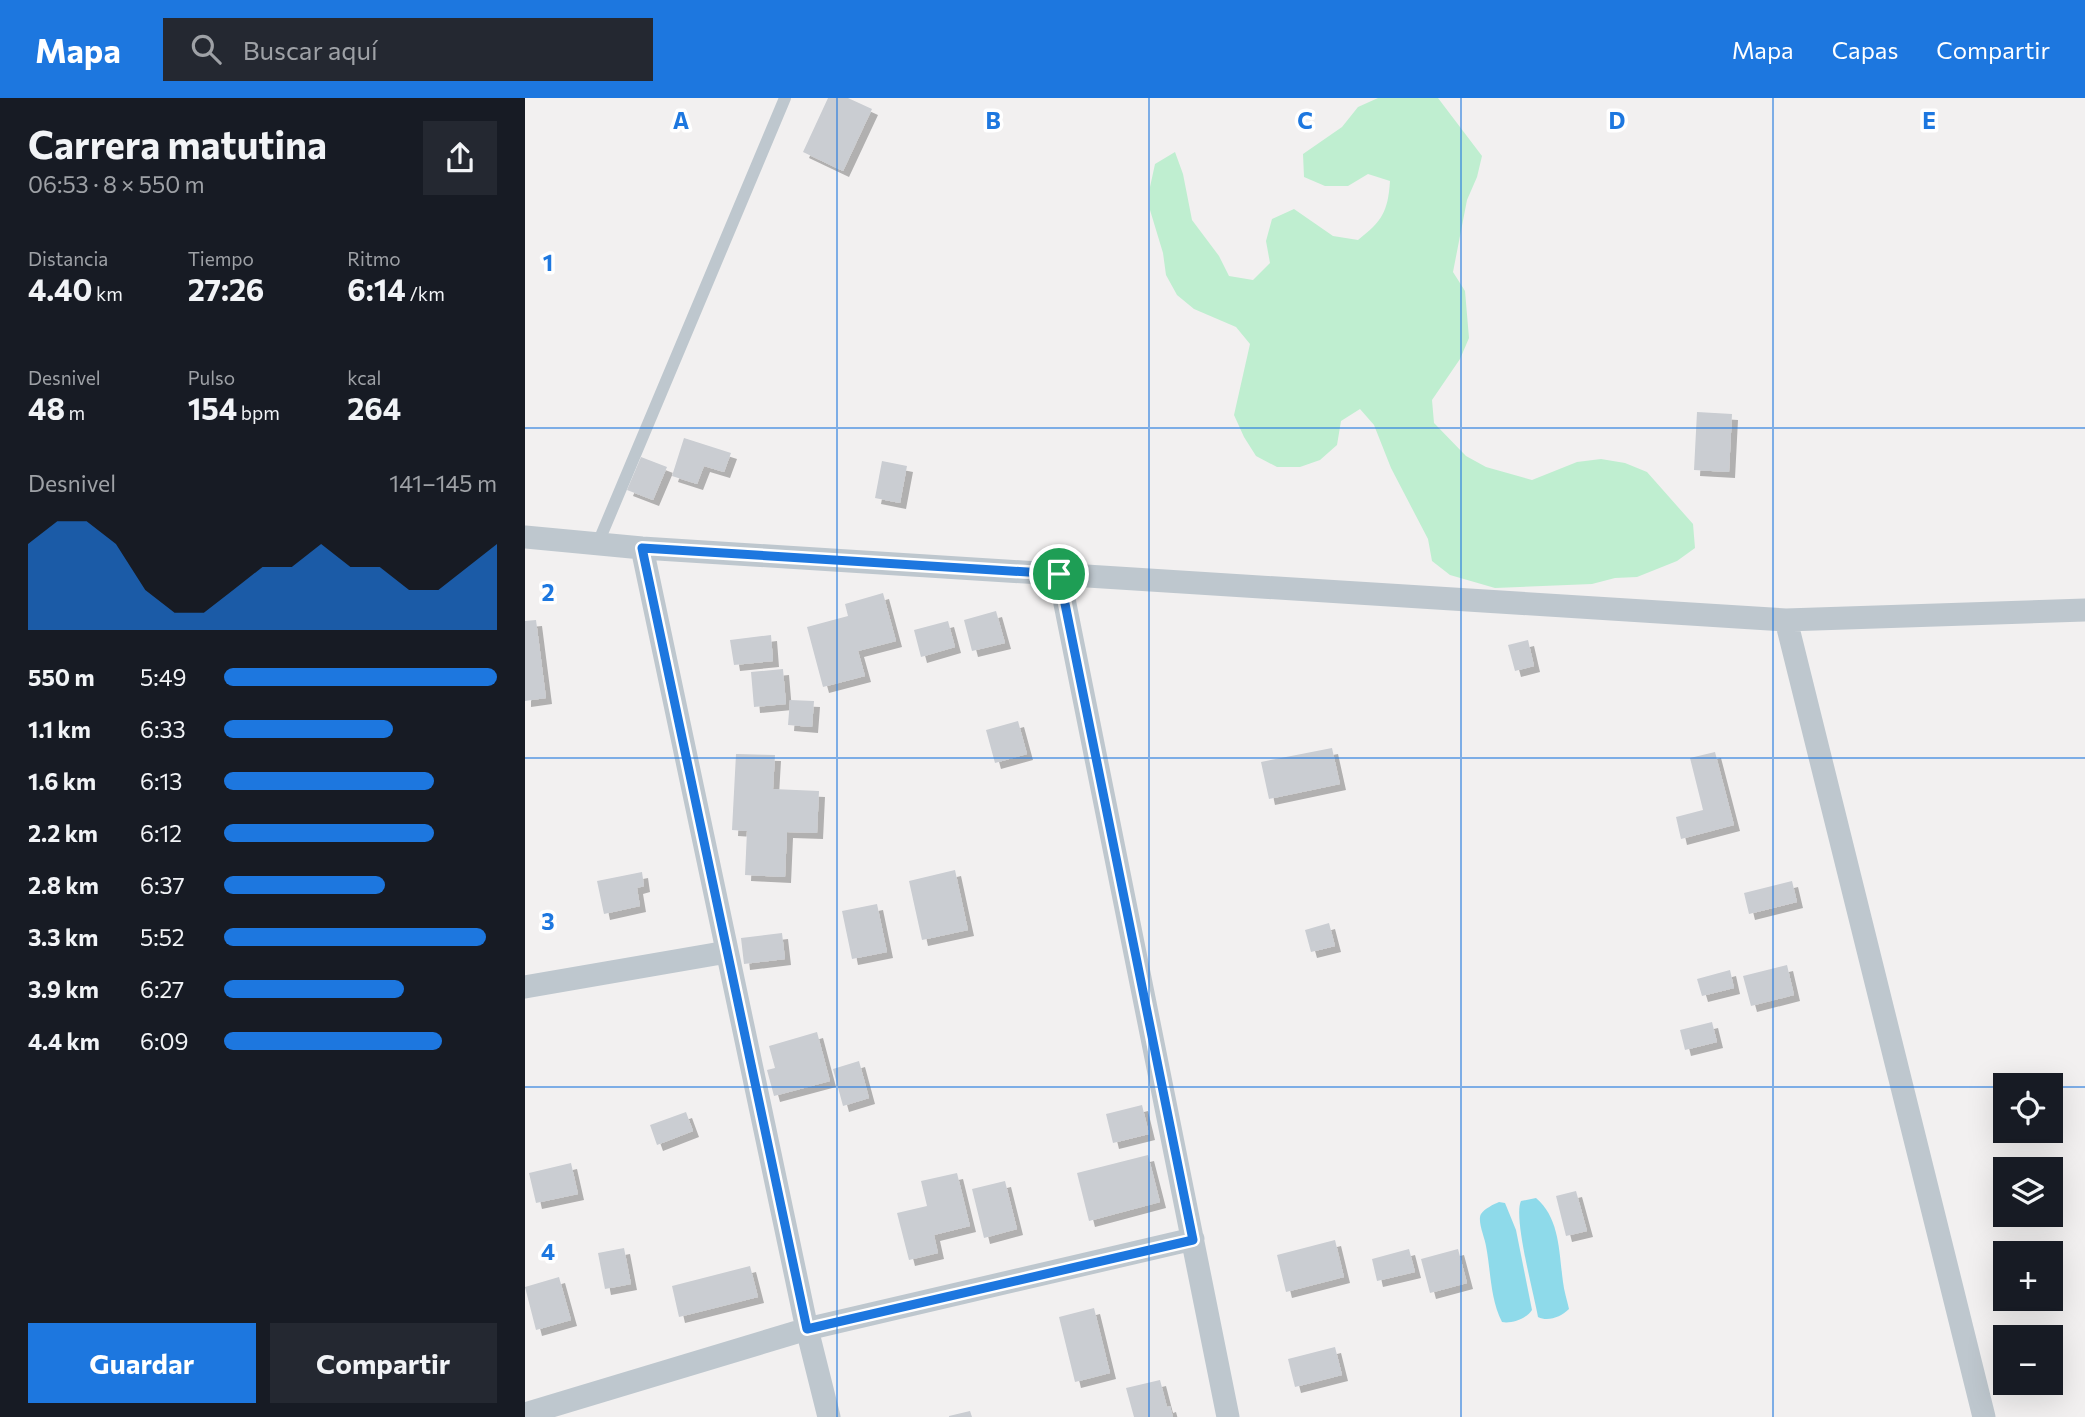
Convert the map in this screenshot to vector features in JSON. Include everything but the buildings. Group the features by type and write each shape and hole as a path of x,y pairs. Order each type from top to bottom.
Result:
{"street":[{"path":"525,537 642,548 1786,620 2085,610"},
{"path":"642,548 807,1329 829,1417"},
{"path":"1059,574 1228,1417"},
{"path":"1786,620 1984,1417"},
{"path":"525,987 727,952"},
{"path":"525,1414 807,1329 1193,1240"}],"lane":[{"path":"598,543 785,98"}],"green space":[{"path":"1378,98 1438,98 1482,156 1467,200 1453,272 1465,291 1469,338 1460,359 1432,400 1434,423 1466,456 1486,467 1532,480 1577,462 1601,459 1625,463 1647,472 1693,524 1695,548 1677,561 1637,577 1615,578 1592,584 1495,588 1450,575 1432,561 1428,539 1391,468 1374,425 1360,409 1341,421 1337,445 1320,460 1300,467 1277,467 1256,456 1234,415 1250,344 1236,327 1194,309 1177,295 1166,275 1163,253 1150,210 1150,187 1155,164 1175,152 1183,174 1192,220 1219,256 1229,276 1253,280 1270,263 1266,241 1272,219 1294,209 1333,236 1358,240 1378,221 1388,201 1390,181 1368,174 1348,186 1325,186 1304,177 1303,154 1342,127 1358,107"}],"water":[{"path":"1536,1198 1550,1215 1554,1226 1569,1309 1550,1319 1538,1317 1520,1223 1521,1201"},
{"path":"1499,1202 1505,1203 1516,1230 1532,1310 1523,1318 1510,1322 1502,1322 1495,1304 1480,1221 1482,1212"}],"route":[{"path":"642,548 1059,574 1193,1240 807,1329 642,548"}]}
